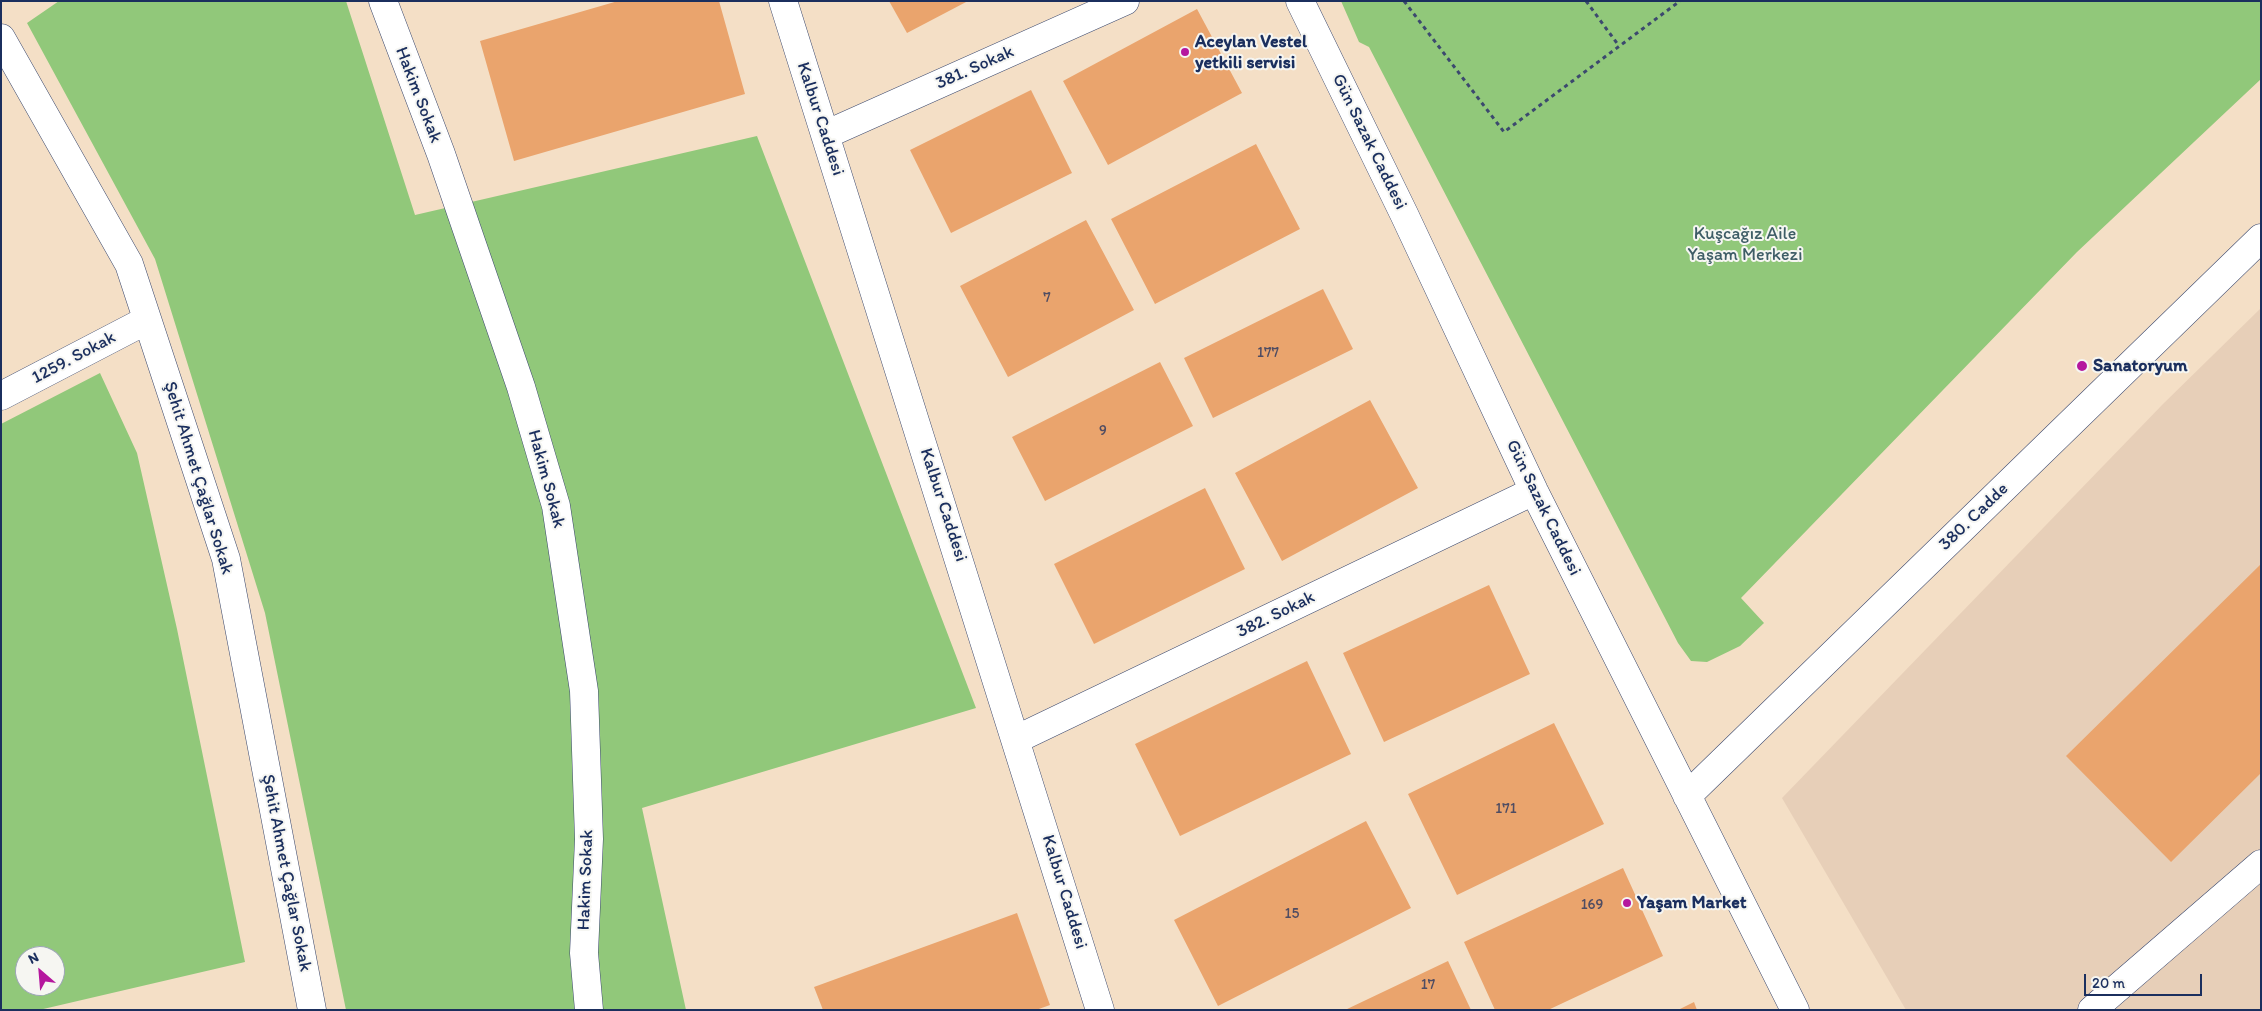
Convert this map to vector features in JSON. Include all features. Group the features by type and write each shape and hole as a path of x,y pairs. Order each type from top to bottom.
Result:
{"street":[{"name":"Hakim Sokak","path":"383,1 444,163 521,387 556,506 584,691 589,839 584,953 589,1010"},
{"name":"Kalbur Caddesi","path":"783,1 1017,739 1100,1010"},
{"name":"381. Sokak","path":"825,134 1125,1"},
{"name":"Gün Sazak Caddesi","path":"1300,1 1404,214 1534,491 1795,1010"},
{"name":"Şehit Ahmet Çağlar Sokak","path":"1,38 128,264 226,559 312,1010"},
{"name":"380. Cadde","path":"1687,796 2261,238"},
{"name":"1259. Sokak","path":"1,396 147,320"},
{"name":"382. Sokak","path":"1017,739 1534,491"},
{"path":"2092,1010 2261,864"}],"path":[{"path":"1404,1 1504,132 1680,1"},
{"path":"1586,1 1619,46"}],"shaded area":[{"path":"2261,308 2261,1010 1906,1010 1782,798 2163,404"}],"green space":[{"path":"59,1 346,1 415,215 757,136 976,708 642,808 686,1010 346,1010 265,613 155,259 27,23"},
{"name":"Kuşcağız Aile Yaşam Merkezi","path":"1341,1 2261,1 2261,79 2077,252 1741,598 1764,623 1740,646 1707,662 1691,661 1678,643 1369,47 1359,42"},
{"path":"100,373 137,453 177,629 245,962 39,1010 1,1010 1,424"}],"building":[{"path":"618,1 719,1 745,94 514,161 480,41"},
{"path":"889,1 968,1 907,33"},
{"path":"1197,9 1242,93 1108,165 1063,81"},
{"path":"1031,90 1072,173 951,233 910,150"},
{"path":"1256,144 1300,229 1155,304 1111,219"},
{"path":"1086,220 1134,310 1008,377 960,286"},
{"path":"1323,289 1353,349 1213,418 1184,358"},
{"path":"1160,362 1193,426 1045,501 1012,437"},
{"path":"1370,400 1418,488 1282,561 1235,473"},
{"path":"1205,488 1245,569 1094,644 1054,564"},
{"path":"2261,564 2261,773 2171,862 2066,756"},
{"path":"1489,585 1530,674 1384,742 1343,653"},
{"path":"1307,661 1351,754 1180,836 1135,744"},
{"path":"1554,723 1604,824 1457,895 1408,794"},
{"path":"1366,821 1411,908 1218,1006 1174,920"},
{"path":"1623,868 1663,956 1548,1010 1495,1010 1464,942"},
{"path":"1017,913 1050,1005 1036,1010 823,1010 814,987"},
{"path":"1448,961 1471,1010 1345,1010"},
{"path":"1694,1002 1697,1010 1678,1010"}],"place":[{"name":"Aceylan Vestel yetkili servisi","path":"1185,52"},
{"name":"Sanatoryum","path":"2082,366"},
{"name":"Yaşam Market","path":"1627,903"}]}
